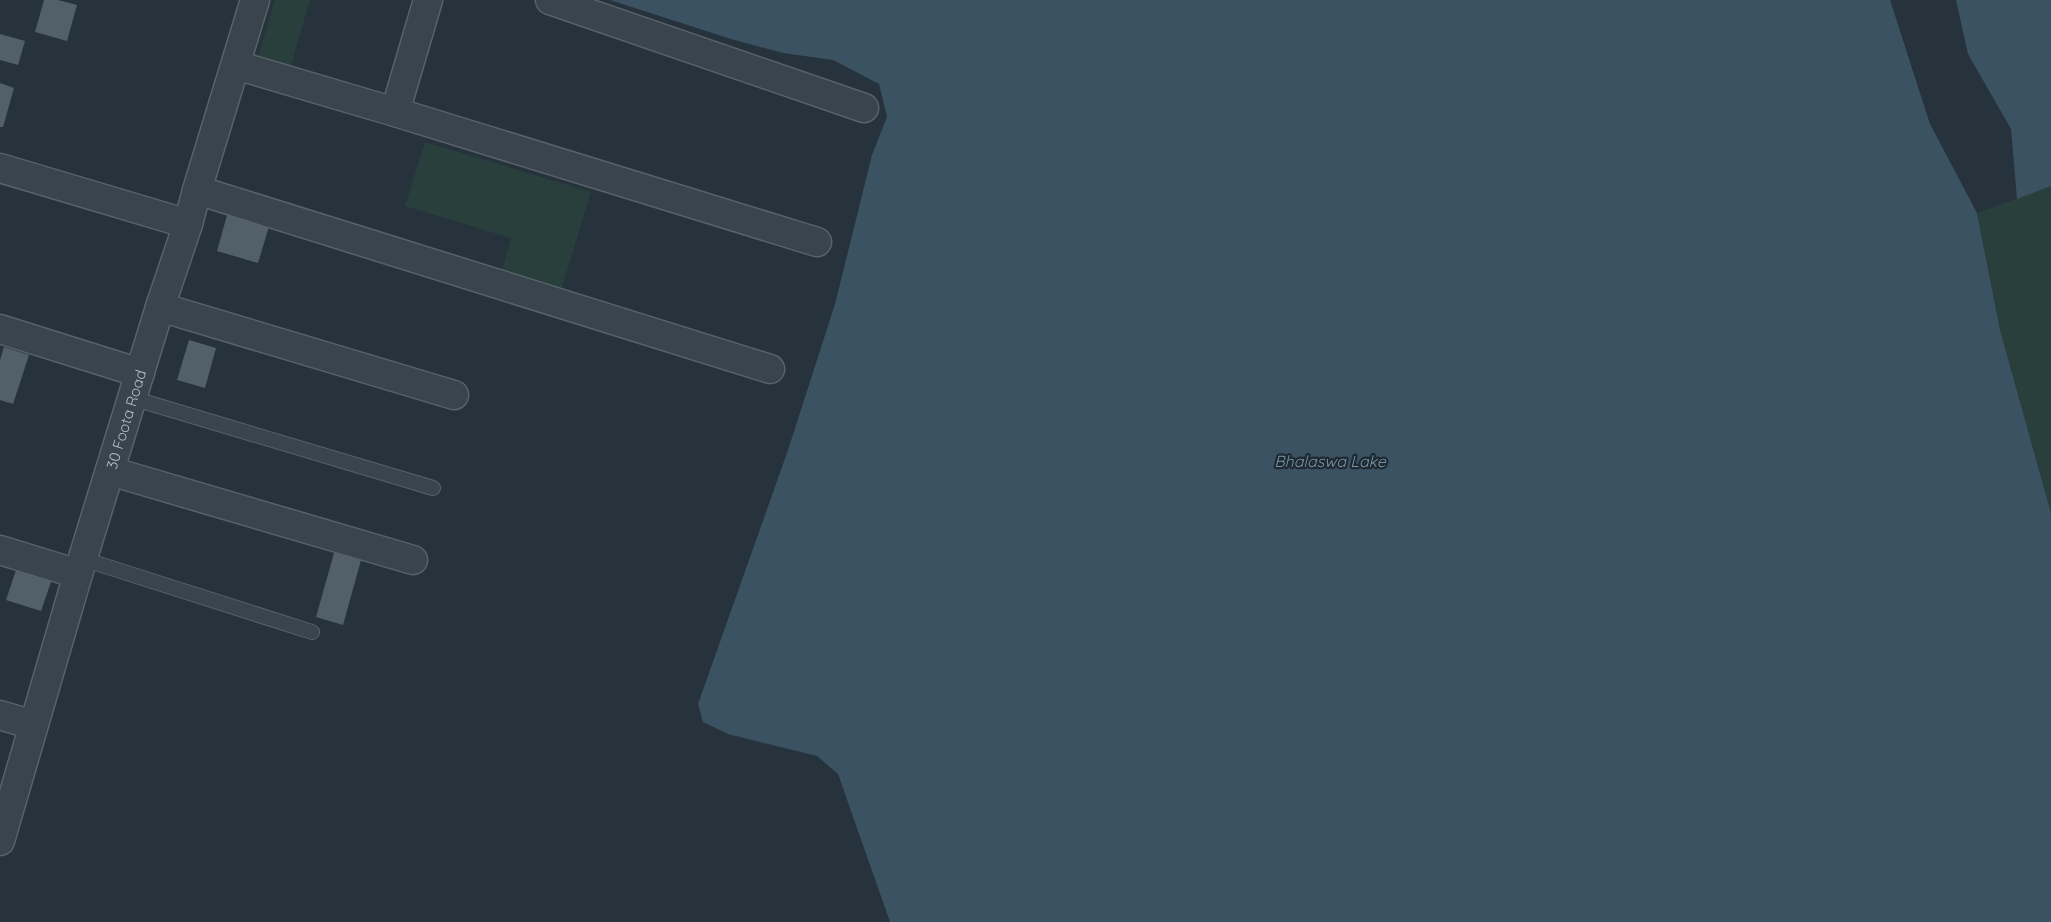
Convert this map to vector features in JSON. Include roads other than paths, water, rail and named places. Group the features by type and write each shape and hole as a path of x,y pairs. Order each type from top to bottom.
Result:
{"street":[{"name":"30 Foota Road","path":"0,841 81,566 255,0"},
{"path":"395,112 428,0"},
{"path":"550,0 864,108"},
{"path":"236,65 818,242"},
{"path":"0,168 188,224"},
{"path":"196,190 770,369"},
{"path":"160,308 454,395"},
{"path":"0,329 136,386"},
{"path":"110,471 412,560"},
{"path":"0,550 81,566"},
{"path":"0,715 33,725"}],"lane":[{"path":"136,386 433,488"},
{"path":"81,566 312,632"}],"water":[{"name":"Bhalaswa Lake","path":"610,0 1890,0 1930,124 1977,213 2000,330 2051,513 2051,922 890,922 838,774 817,756 728,734 703,722 698,704 788,450 835,304 872,155 887,117 879,84 833,60 783,53 731,39"},
{"path":"1956,0 2051,0 2051,186 2017,199 2011,129 1968,54"}]}
